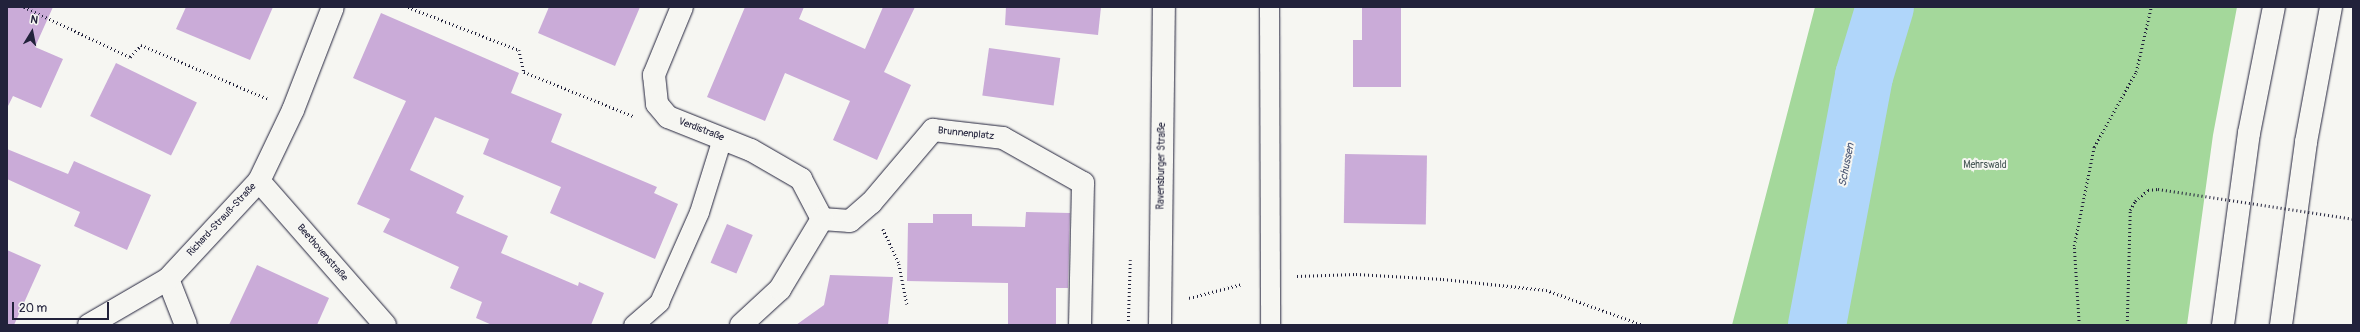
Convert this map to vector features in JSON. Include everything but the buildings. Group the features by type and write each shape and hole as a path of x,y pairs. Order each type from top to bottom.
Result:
{"main road":[{"name":"Richard-Strauß-Straße","path":"89,325 168,279 259,181 293,110 333,7"},
{"path":"657,104 654,75 682,7"},
{"name":"Ravensburger Straße","path":"1160,325 1164,7"},
{"path":"2223,325 2249,133 2274,7"},
{"path":"2281,325 2306,142 2331,7"},
{"name":"Verdistraße","path":"657,104 668,117 751,150 801,179 822,219"},
{"name":"Brunnenplatz","path":"822,219 850,221 871,203 933,130 1003,138 1083,183 1080,325"},
{"name":"Beethovenstraße","path":"259,181 385,325"},
{"path":"741,325 780,288 822,219"},
{"path":"168,279 186,325"}],"lane":[{"path":"1269,7 1268,278 1270,325"},
{"path":"633,325 659,302 699,212 722,138"}],"path":[{"path":"24,7 130,57 141,45 293,110"},
{"path":"408,7 519,50 524,72 631,117 657,104"},
{"path":"2079,325 2074,246 2094,147 2136,72 2151,7"},
{"path":"2127,325 2130,210 2135,201 2148,190 2158,189 2353,220"},
{"path":"871,203 899,264 907,304"},
{"path":"1128,325 1129,300 1184,299 1268,278 1356,274 1443,278 1546,290 1643,325"}],"green space":[{"name":"Mehrswald","path":"1815,7 2237,7 2213,135 2187,325 1732,325"}],"waterway":[{"name":"Schussen","path":"1817,325 1864,76 1885,7"}]}
